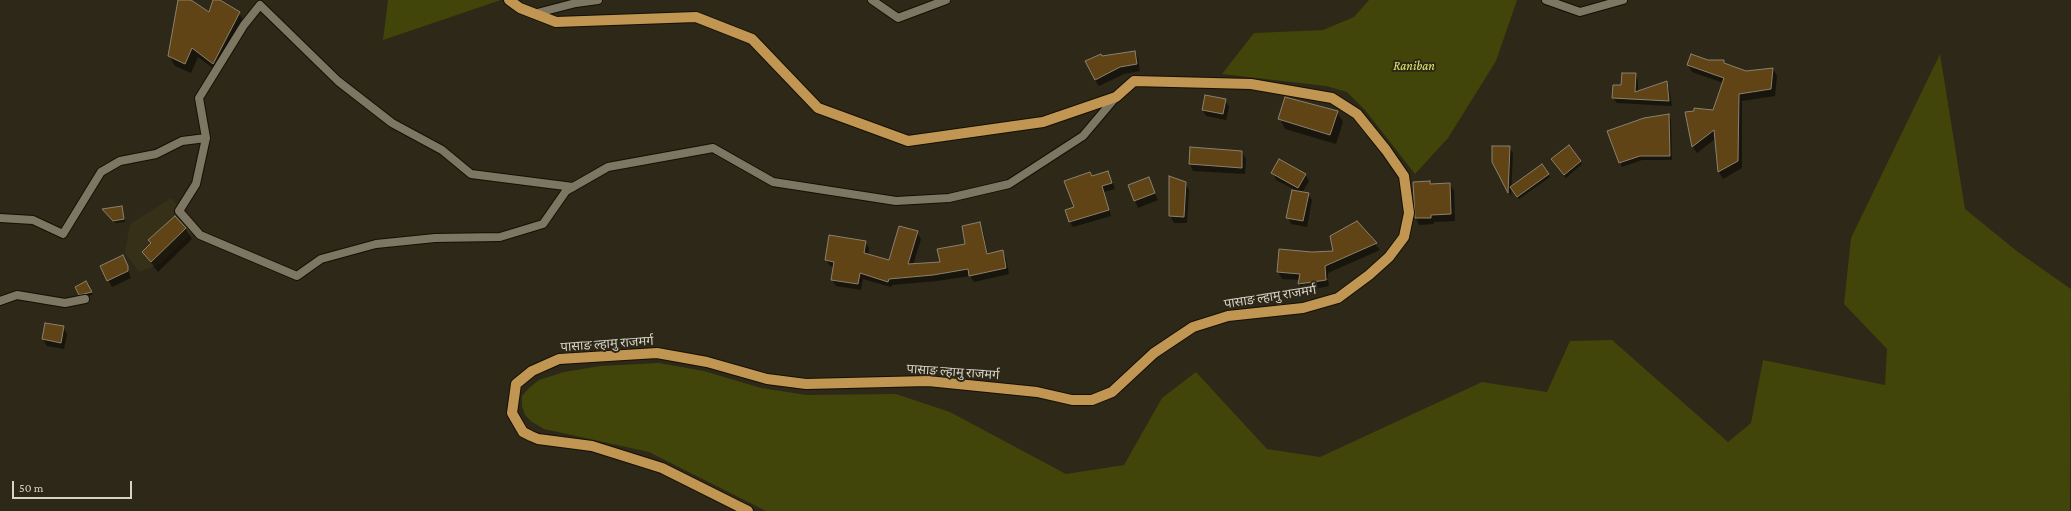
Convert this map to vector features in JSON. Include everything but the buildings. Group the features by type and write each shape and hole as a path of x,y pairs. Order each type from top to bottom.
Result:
{"main road":[{"name":"पासाङ ल्हामु राजमर्ग","path":"509,0 520,8 537,13 556,22 696,17 752,38 818,108 908,141 1043,122 1116,97 1134,81 1251,84 1332,98 1356,114 1386,150 1404,176 1409,213 1404,237 1389,257 1370,275 1338,298 1303,308 1228,316 1193,327 1154,353 1112,392 1092,400 1072,400 1036,392 928,381 806,384 739,372 707,362 657,353 559,359 532,371 516,384 512,413 523,432 538,439 592,446 662,468 748,511"}],"street":[{"path":"537,13 576,3 598,0"},
{"path":"872,0 898,18 946,0"},
{"path":"1546,0 1580,12 1623,0"},
{"path":"573,187 470,174 442,150 392,123 338,81 260,3 244,25 199,98 206,138 196,184 179,211 200,234 297,276 321,259 376,244 435,238 500,237 543,224 566,192 608,166 713,148 773,182 896,201 948,198 1009,184 1083,136 1116,97"},
{"path":"0,218 33,220 63,234 101,172 120,161 156,154 182,141 206,138"},
{"path":"0,301 16,295 65,304 85,299"}],"shaded area":[{"path":"171,198 197,228 160,264 139,272 125,253 130,224"}],"green space":[{"path":"388,0 501,0 383,40"},
{"name":"Raniban","path":"1369,0 1517,0 1496,61 1448,138 1415,174 1365,110 1347,92 1326,86 1222,74 1254,33 1323,30 1354,17"},
{"path":"1940,54 1965,209 2018,252 2071,289 2070,511 766,511 649,452 544,429 532,422 525,415 522,406 522,396 529,388 539,380 564,372 600,366 659,363 704,371 761,388 807,395 896,394 950,412 1066,474 1124,465 1162,398 1196,372 1267,449 1320,457 1482,382 1547,392 1570,341 1612,340 1728,442 1751,423 1763,360 1885,385 1887,349 1844,304 1851,238"}]}
